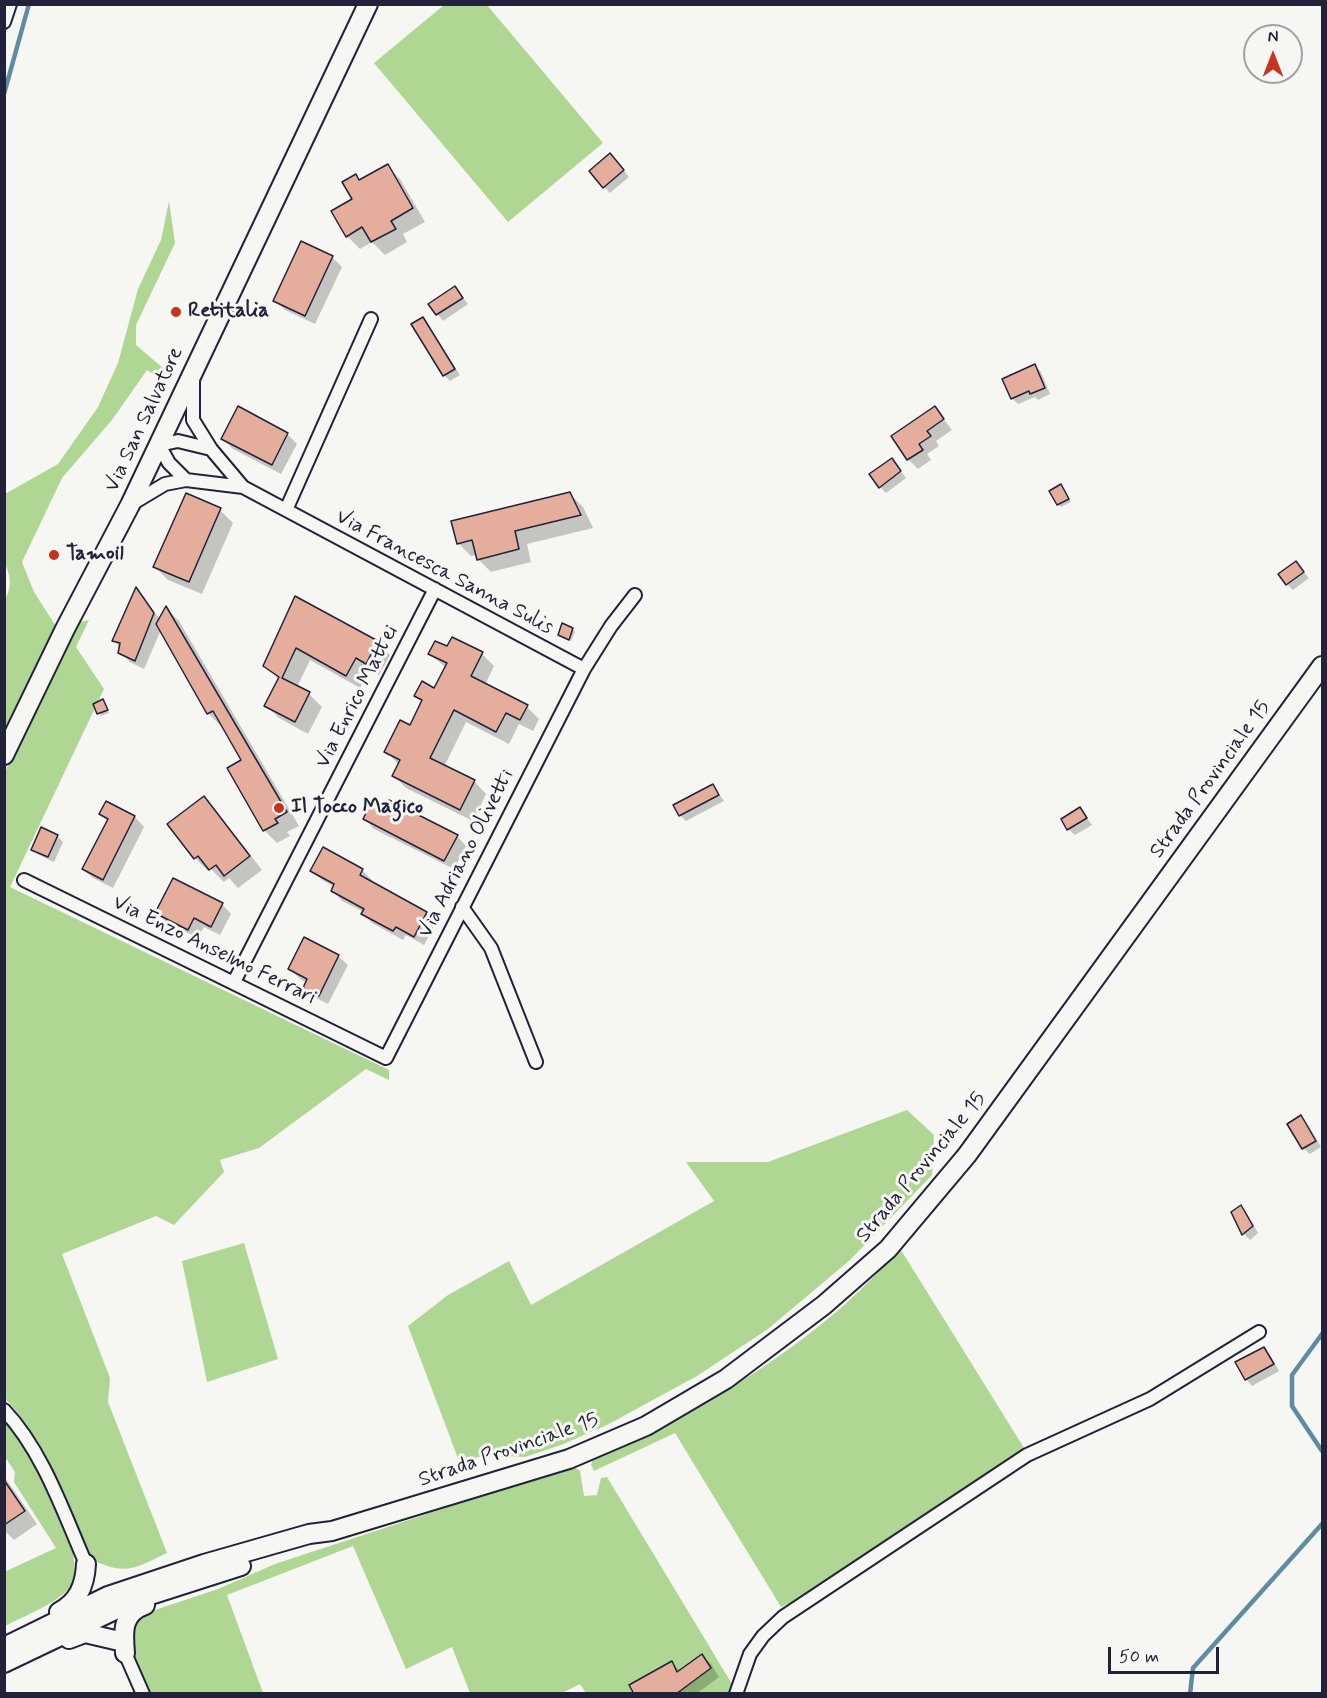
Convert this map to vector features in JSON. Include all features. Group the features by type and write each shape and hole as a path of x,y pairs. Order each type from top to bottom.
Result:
{"main road":[{"name":"Via San Salvatore","path":"4,755 65,629 130,505 368,4"},
{"name":"Strada Provinciale 15","path":"4,1647 179,1578 185,1570 309,1534 332,1531 569,1460 646,1426 726,1379 824,1305 888,1249 967,1155 1323,666"},
{"name":"Strada Provinciale 15","path":"4,1663 103,1607 138,1599 315,1541 332,1531"},
{"path":"4,1647 9,1637 70,1606 77,1598 85,1572 96,1575 101,1588 103,1607 113,1619 121,1643"},
{"path":"121,1643 126,1622 135,1608 198,1587 209,1576"},
{"path":"4,1663 19,1664 85,1634 121,1643"}],"street":[{"path":"4,22 10,4"},
{"path":"286,510 371,319"},
{"name":"Via Francesca Sanna Sulis","path":"193,372 193,420 211,449 243,487"},
{"path":"186,480 169,463 159,445 178,441 211,449"},
{"name":"Via Francesca Sanna Sulis","path":"130,505 165,484 186,480 243,487 584,669"},
{"name":"Via Enrico Mattei","path":"234,982 435,589"},
{"name":"Via Adriano Olivetti","path":"386,1058 584,669 634,595"},
{"name":"Via Enzo Anselmo Ferrari","path":"24,880 386,1058"},
{"path":"462,907 491,948 536,1062"},
{"path":"736,1694 750,1654 763,1636 783,1617 1027,1455 1150,1400 1259,1332"},
{"path":"4,1410 24,1435 38,1458 85,1572"},
{"path":"121,1643 143,1694"}],"green space":[{"path":"444,5 487,5 603,143 508,222 374,63"},
{"path":"169,201 175,243 136,325 136,345 171,375 167,383 147,370 112,420 62,478 22,562 34,592 57,628 5,734 4,602 10,583 5,564 5,494 58,464 98,407 118,363 138,289 161,240"},
{"path":"89,620 76,647 104,689 10,887 389,1070 389,1080 366,1069 259,1148 220,1160 224,1172 174,1225 156,1216 62,1254 110,1378 108,1402 167,1553 139,1566 123,1569 93,1560 58,1480 21,1417 5,1398 4,774 71,638 80,622"},
{"path":"907,1110 934,1135 932,1175 850,1260 768,1329 697,1376 607,1425 561,1445 525,1457 488,1455 459,1461 408,1326 448,1295 509,1261 531,1305 714,1201 686,1162 768,1162"},
{"path":"244,1243 278,1359 207,1382 182,1261"},
{"path":"901,1250 1024,1448 899,1534 802,1597 781,1607 675,1433 594,1471 591,1465 593,1459 691,1411 784,1352 842,1307"},
{"path":"5,1419 31,1456 73,1553 75,1571 73,1582 62,1595 5,1626 4,1572 56,1548 14,1482 15,1472 5,1457"},
{"path":"573,1466 580,1471 584,1496 597,1495 601,1478 607,1477 732,1684 728,1694 586,1693 580,1684 562,1693 470,1693 452,1647 406,1669 353,1546 227,1595 263,1693 150,1693 131,1646 134,1617 218,1589 275,1564"}],"building":[{"path":"610,153 624,170 603,188 589,171"},
{"path":"388,164 413,208 391,221 396,229 371,242 362,227 346,237 331,211 352,199 342,182 356,174 359,180"},
{"path":"301,241 333,256 305,316 273,301"},
{"path":"455,286 463,298 436,315 428,304"},
{"path":"423,317 455,369 443,376 411,324"},
{"path":"1035,364 1045,388 1030,394 1029,391 1011,399 1002,379"},
{"path":"238,406 288,433 272,465 221,439"},
{"path":"935,406 944,419 927,431 931,436 919,444 923,450 907,460 891,436"},
{"path":"892,458 901,471 879,488 869,474"},
{"path":"1061,484 1069,499 1057,505 1049,491"},
{"path":"570,492 581,515 515,531 519,549 477,560 472,540 457,544 451,521"},
{"path":"186,493 221,508 189,582 153,567"},
{"path":"1296,561 1304,572 1286,585 1278,574"},
{"path":"136,587 154,613 135,661 118,653 120,643 112,641"},
{"path":"295,596 378,641 366,664 356,658 346,676 296,648 282,678 310,692 295,722 264,706 279,677 263,666"},
{"path":"166,606 287,812 275,819 278,823 263,831 227,768 241,760 213,711 207,714 156,624"},
{"path":"562,623 573,628 569,640 558,635"},
{"path":"452,637 483,652 471,676 528,705 520,720 506,713 496,732 454,710 430,758 475,780 460,810 392,776 400,760 384,752 400,720 410,725 422,700 414,696 422,681 434,688 447,663 428,654 435,641 447,646"},
{"path":"103,699 108,710 97,714 93,704"},
{"path":"713,784 719,795 679,816 673,805"},
{"path":"204,796 250,856 224,876 216,865 209,870 198,856 194,859 167,824"},
{"path":"389,800 458,835 444,861 363,819 371,803 384,810"},
{"path":"106,801 135,816 103,880 82,869 108,819 99,814"},
{"path":"1080,807 1087,818 1067,830 1061,819"},
{"path":"41,827 58,835 48,857 31,850"},
{"path":"323,847 363,869 360,875 427,912 414,937 396,927 393,931 361,914 364,909 331,891 334,884 310,871"},
{"path":"173,878 223,903 211,927 194,918 188,930 155,913"},
{"path":"304,937 339,955 319,996 303,988 307,979 288,969"},
{"path":"1301,1115 1316,1141 1302,1149 1287,1124"},
{"path":"1241,1205 1253,1226 1242,1235 1231,1212"},
{"path":"1264,1347 1274,1364 1245,1380 1235,1362"},
{"path":"4,1480 25,1511 4,1525"},
{"path":"702,1654 711,1668 676,1694 634,1694 629,1685 672,1661 677,1672"}],"waterway":[{"path":"4,94 29,4"},
{"path":"1322,1334 1292,1375 1292,1406 1322,1451"},
{"path":"1190,1694 1193,1668 1322,1524"}],"place":[{"name":"Retitalia","path":"176,312"},
{"name":"Tamoil","path":"54,555"},
{"name":"Il Tocco Magico","path":"279,808"}]}
